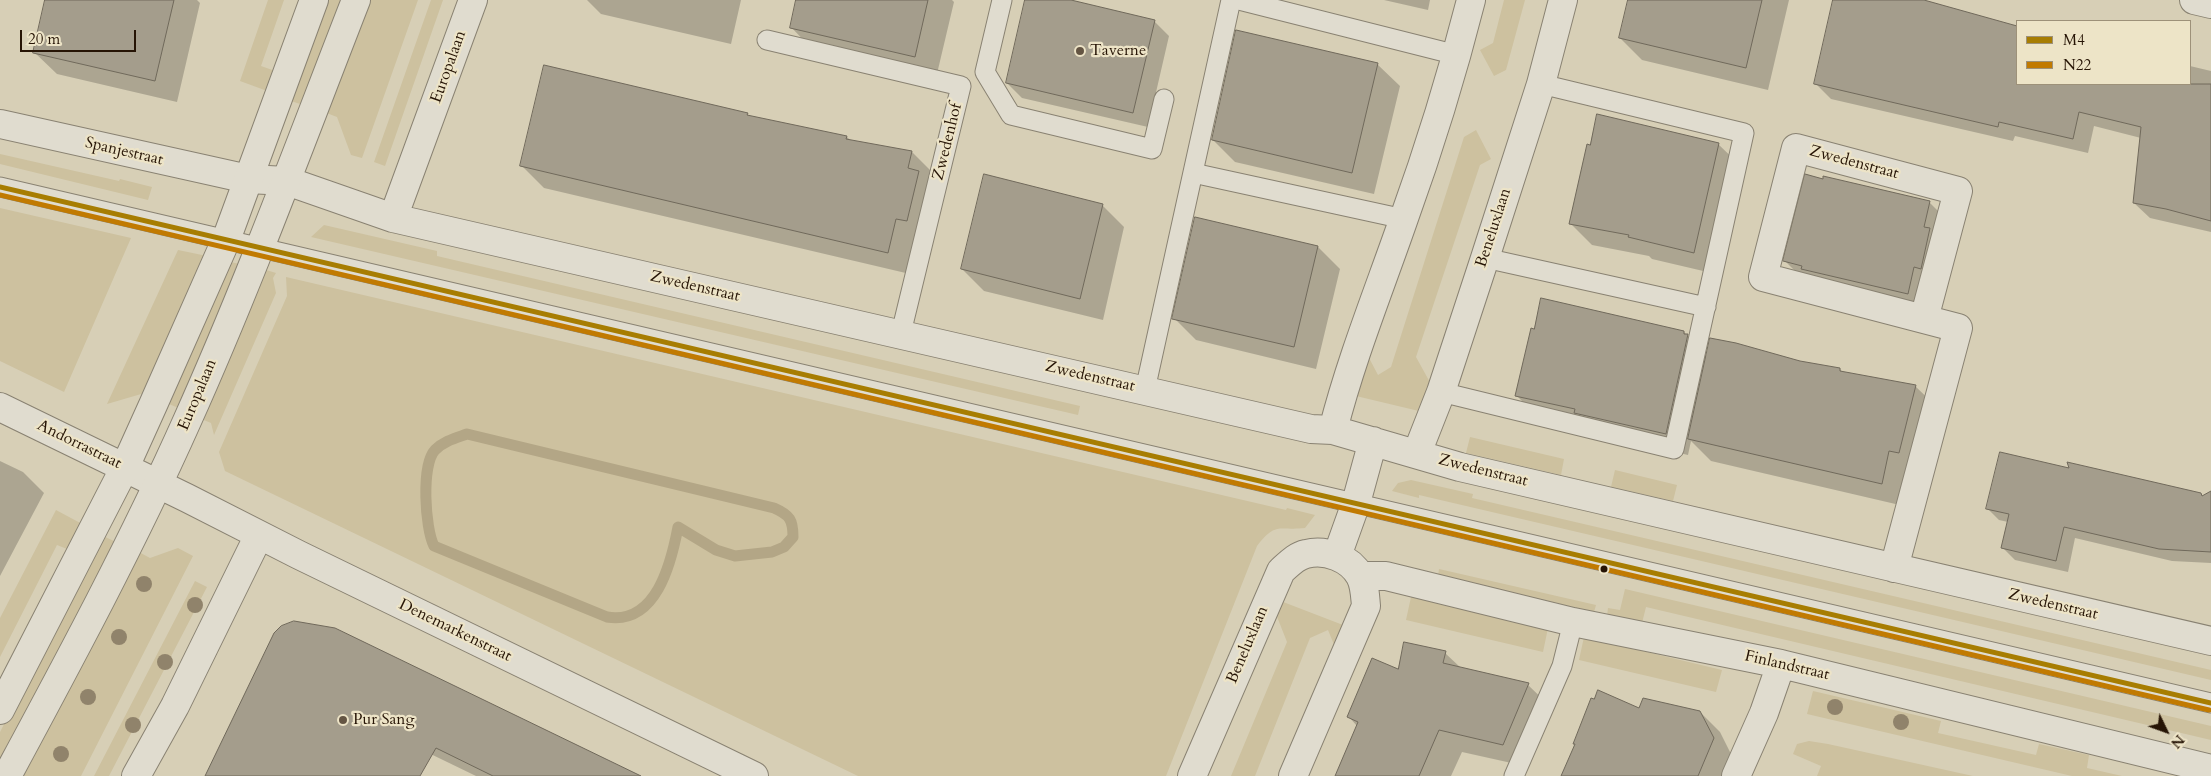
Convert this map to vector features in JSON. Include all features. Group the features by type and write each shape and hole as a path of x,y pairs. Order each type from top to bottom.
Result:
{"street":[{"path":"0,710 125,467 226,240 314,0"},
{"name":"Europalaan","path":"7,776 133,538 187,421 287,180 356,0"},
{"name":"Europalaan","path":"393,218 473,0"},
{"path":"1333,430 1344,388 1404,219 1457,55 1471,0"},
{"name":"Beneluxlaan","path":"1416,454 1441,392 1485,258 1541,84 1563,0"},
{"path":"2194,0 2211,4"},
{"name":"Spanjestraat","path":"0,124 248,179 287,180"},
{"name":"Zwedenstraat","path":"1894,568 1958,328 1763,277 1796,148 1958,191 1924,319"},
{"name":"Zwedenstraat","path":"287,180 393,218 901,333 1311,429 1333,430 1460,467 2211,641"},
{"name":"Andorrastraat","path":"0,407 158,484"},
{"path":"1293,776 1366,606 1365,591 1360,576 1350,564 1337,556 1356,503 1373,441"},
{"name":"Denemarkenstraat","path":"158,484 754,776"},
{"path":"136,776 175,706 259,535"},
{"name":"Beneluxlaan","path":"1192,776 1281,571 1292,560 1306,554 1322,552 1337,556"},
{"name":"Finlandstraat","path":"1360,576 1386,576 1573,622 1781,664 2211,769"},
{"path":"1736,776 1764,713 1781,664"}],"lane":[{"path":"1002,0 985,72 1011,115 1152,149 1164,99"},
{"path":"1144,390 1230,0"},
{"path":"1239,0 1457,55"},
{"name":"Zwedenhof","path":"767,40 962,86 901,333"},
{"path":"1441,392 1674,449 1744,133 1541,84"},
{"path":"1193,173 1404,219"},
{"path":"0,187 2211,703"},
{"path":"1485,258 1706,307"},
{"path":"1514,776 1562,666 1573,622"}],"shaded area":[{"path":"268,0 284,0 261,66 278,72 270,92 240,81"},
{"path":"324,0 343,0 306,106 288,100"},
{"path":"363,0 418,0 362,158 351,155 337,117 324,112"},
{"path":"431,0 443,0 385,166 374,162"},
{"path":"1504,0 1525,0 1506,70 1494,76 1480,50 1493,43"},
{"path":"1476,130 1491,159 1480,165 1416,357 1432,386 1423,412 1356,396 1368,356 1378,375 1391,367 1464,137"},
{"path":"0,154 152,187 148,200 0,164"},
{"path":"0,208 131,238 64,392 0,361"},
{"path":"324,225 437,251 437,256 1080,406 1078,415 311,237"},
{"path":"178,250 207,256 148,392 107,404"},
{"path":"226,261 244,265 181,409 164,402"},
{"path":"263,269 276,273 273,278 276,293 214,435 211,423 199,418"},
{"path":"286,277 1286,510 1287,508 1315,515 1305,528 1274,530 1263,538 1257,546 1166,776 858,776 225,471 219,452 287,296"},
{"path":"1470,437 1564,459 1561,475 1466,453"},
{"path":"1615,470 1677,485 1673,501 1611,487"},
{"path":"1411,480 1473,494 1472,498 2211,670 2211,680 1419,495 1419,498 1392,491 1398,483"},
{"path":"56,510 84,525 72,551 57,545 0,657 0,618"},
{"path":"101,535 118,543 0,772 0,732"},
{"path":"178,548 193,556 81,776 18,776 137,551 150,558"},
{"path":"1439,569 1596,605 1594,612 1438,576"},
{"path":"195,581 207,587 109,776 94,776"},
{"path":"1625,589 2211,726 2211,740 1646,607 1642,623 1607,616 1608,608 1620,610"},
{"path":"1411,597 1548,628 1543,652 1406,620"},
{"path":"1278,600 1343,625 1335,647 1328,630 1310,638 1255,776 1231,776 1287,642 1274,609"},
{"path":"1584,637 1722,670 1716,692 1579,660"},
{"path":"1813,691 1941,721 1938,733 2036,755 2039,744 2089,755 2087,768 2122,776 2072,776 1807,714"},
{"path":"1809,741 1973,776 1817,776 1821,766 1793,754 1797,744"}],"building":[{"path":"45,0 174,0 155,81 33,53"},
{"path":"796,0 928,0 915,57 790,28"},
{"name":"Taverne","path":"1025,0 1071,0 1155,20 1133,113 1006,83"},
{"path":"1628,0 1762,0 1746,68 1619,38"},
{"path":"1833,0 1924,0 2016,26 2016,85 2211,84 2211,221 2166,209 2133,203 2141,127 2079,112 2073,139 1999,122 1998,127 1814,84"},
{"path":"1236,30 1378,63 1352,173 1212,140"},
{"path":"544,65 748,113 747,115 847,136 846,139 912,151 908,168 919,171 907,221 896,219 888,253 520,166"},
{"path":"1597,114 1719,143 1694,253 1628,237 1629,235 1569,224 1587,144 1590,145"},
{"path":"984,174 1103,204 1080,299 961,269"},
{"path":"1805,174 1823,179 1823,176 1930,201 1924,227 1930,228 1921,269 1914,267 1908,294 1801,269 1802,266 1783,261"},
{"path":"1195,217 1318,246 1294,347 1172,319"},
{"path":"1541,298 1684,331 1684,334 1688,334 1666,434 1574,413 1575,409 1515,396 1531,328 1534,329"},
{"path":"1710,338 1736,343 1800,361 1840,368 1840,371 1916,385 1899,453 1889,451 1882,484 1688,439"},
{"path":"2000,452 2069,468 2067,462 2201,493 2202,496 2211,491 2211,552 2159,549 2064,527 2056,561 2001,548 2009,514 1986,509"},
{"name":"Pur Sang","path":"294,621 335,628 641,776 493,776 436,748 420,776 205,776 274,633 281,626"},
{"path":"1404,642 1446,651 1443,663 1529,683 1503,745 1439,730 1419,776 1335,776 1358,722 1347,717 1372,658 1398,669"},
{"path":"1598,690 1639,708 1643,698 1700,711 1714,738 1698,776 1561,776 1575,744 1573,744 1591,698 1594,699"}],"waterway":[{"path":"467,434 774,508 784,513 791,522 793,537 784,547 772,552 735,556 716,550 678,527 671,558 665,574 649,602 638,612 624,617 607,617 434,546 428,526 426,497 426,482 431,458 435,450 442,444 467,434"}],"transit line":[{"name":"M4","path":"0,187 2211,703"},
{"name":"N22","path":"0,195 2209,710"}],"place":[{"name":"Taverne","path":"1080,51"},
{"name":"Pur Sang","path":"343,720"}]}
